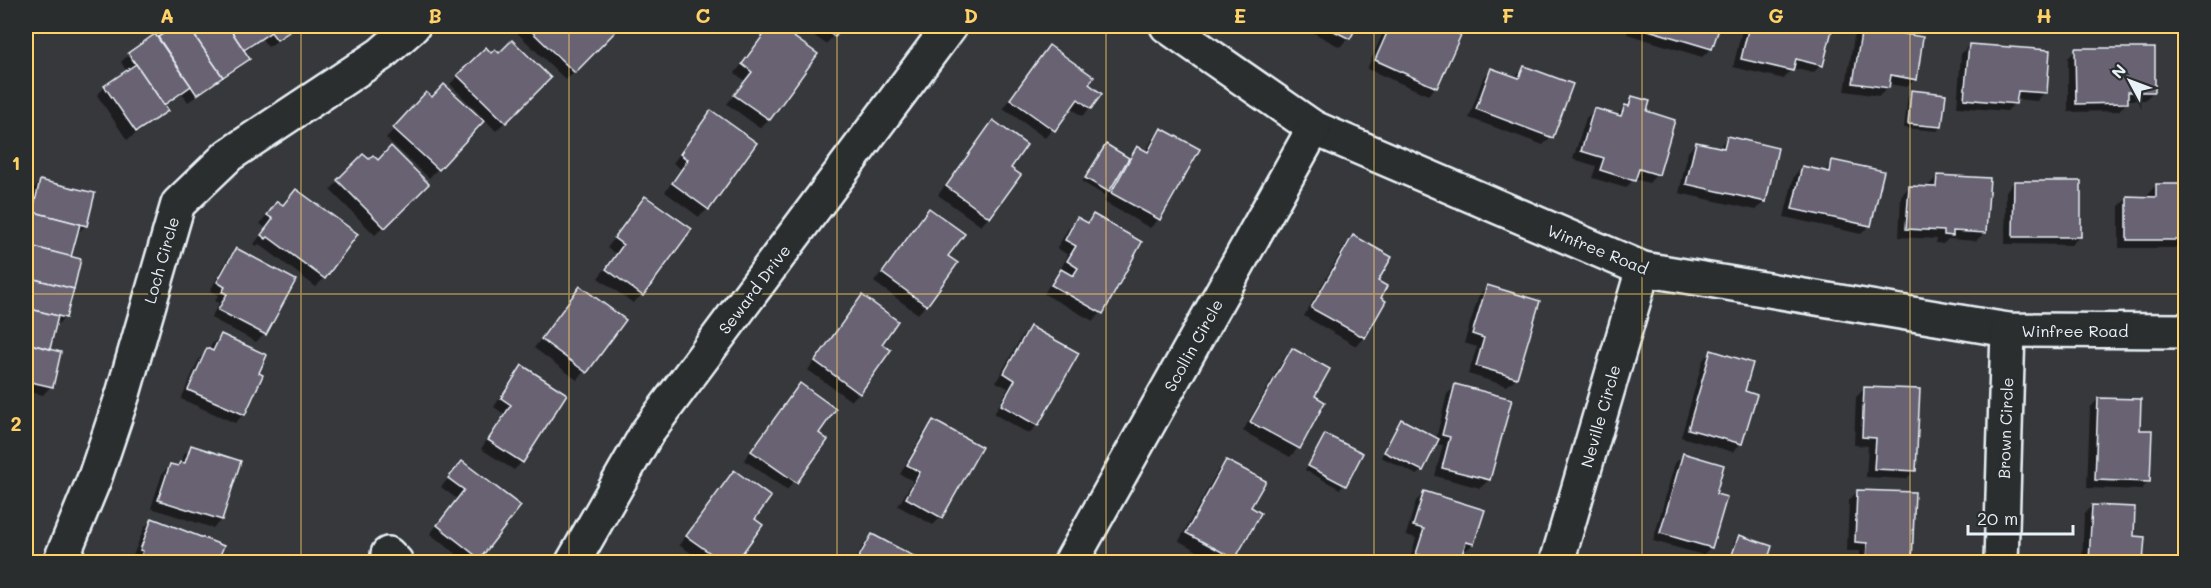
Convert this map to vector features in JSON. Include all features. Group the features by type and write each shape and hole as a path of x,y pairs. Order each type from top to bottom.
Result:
{"street":[{"name":"Loch Circle","path":"60,562 95,477 123,394 178,204 229,156 381,54 412,26"},
{"name":"Seward Drive","path":"573,562 648,431 950,26"},
{"name":"Winfree Road","path":"1167,26 1314,128 1643,269 2008,330 2186,330"},
{"name":"Scollin Circle","path":"1071,562 1314,128"},
{"name":"Neville Circle","path":"1557,562 1643,269"},
{"name":"Brown Circle","path":"2001,562 2008,330"}],"building":[{"path":"175,26 188,26 223,77 197,95 158,37"},
{"path":"188,26 228,26 250,59 223,77"},
{"path":"228,26 266,26 271,32 244,50"},
{"path":"266,26 298,26 277,40"},
{"path":"526,26 608,26 615,32 575,73"},
{"path":"770,26 778,26 818,54 770,120 734,95 752,72 742,64"},
{"path":"819,26 844,26 835,37"},
{"path":"1324,26 1357,26 1350,39"},
{"path":"1390,26 1439,26 1461,35 1437,88 1375,60"},
{"path":"1635,26 1720,26 1712,49"},
{"path":"1749,26 1833,26 1823,66 1796,59 1793,71 1741,59"},
{"path":"1862,27 1923,37 1917,80 1891,75 1889,88 1853,83"},
{"path":"155,34 191,86 164,105 128,53"},
{"path":"512,40 551,78 506,123 457,75 486,47 491,53 495,49 499,53"},
{"path":"1969,44 2050,50 2047,93 2018,91 2016,104 1964,99"},
{"path":"1049,45 1094,77 1089,84 1102,94 1091,109 1078,99 1055,131 1010,99"},
{"path":"2075,48 2155,48 2155,92 2128,92 2128,103 2076,104"},
{"path":"136,64 168,111 136,132 104,86"},
{"path":"1524,66 1573,84 1553,138 1476,109 1491,68 1519,78"},
{"path":"444,84 484,121 439,170 393,128 426,92 432,97"},
{"path":"1911,90 1946,94 1942,127 1908,124"},
{"path":"1632,96 1650,101 1647,111 1675,120 1659,175 1639,169 1635,181 1600,170 1604,158 1581,151 1594,108 1621,116 1625,105 1629,106"},
{"path":"711,110 757,143 709,210 672,183 688,160 680,154"},
{"path":"993,120 1027,145 1011,168 1021,175 990,218 946,186"},
{"path":"1161,128 1200,149 1160,220 1111,193 1137,146 1148,152"},
{"path":"1727,136 1778,148 1766,202 1686,184 1696,142 1724,148"},
{"path":"1106,144 1129,158 1109,192 1085,178"},
{"path":"391,146 429,184 385,228 337,180 363,154 369,159 373,155 378,160"},
{"path":"1832,160 1884,171 1871,226 1792,209 1802,166 1830,172"},
{"path":"1937,175 1990,178 1986,233 1953,231 1953,236 1944,235 1944,231 1906,229 1909,186 1936,187"},
{"path":"40,180 95,193 87,226 26,210 28,205 34,206"},
{"path":"2014,181 2081,181 2081,237 2013,237"},
{"path":"2156,184 2186,184 2186,240 2127,240 2127,196 2156,197"},
{"path":"296,189 358,234 325,279 268,237 266,239 261,235 273,219 267,215 277,201 283,205"},
{"path":"645,196 692,229 643,296 606,269 623,245 614,238"},
{"path":"929,208 965,234 948,256 958,263 927,306 882,273"},
{"path":"26,210 80,224 71,257 26,245"},
{"path":"1093,214 1142,242 1103,314 1051,285 1061,269 1073,276 1078,268 1067,261 1076,246 1065,240 1077,217 1088,223"},
{"path":"1353,235 1392,257 1378,281 1387,286 1381,298 1386,301 1365,338 1311,308"},
{"path":"26,245 81,259 74,289 26,277"},
{"path":"236,248 296,280 266,335 218,310 227,294 222,292 225,287 217,282"},
{"path":"26,277 74,289 66,318 26,308"},
{"path":"1487,285 1540,301 1517,378 1476,366 1484,338 1472,334"},
{"path":"580,286 626,320 587,373 541,339"},
{"path":"862,295 898,321 882,344 891,350 860,394 815,361"},
{"path":"26,308 58,316 50,349 26,343"},
{"path":"1030,326 1079,353 1038,426 1001,405 1015,380 1004,373"},
{"path":"221,334 267,355 259,373 263,375 245,415 188,390 207,348 213,351"},
{"path":"26,343 61,352 53,387 26,381"},
{"path":"1292,348 1330,369 1315,396 1325,402 1300,449 1250,422"},
{"path":"1711,350 1753,363 1745,391 1757,395 1742,444 1688,429"},
{"path":"522,365 567,394 523,463 488,440 511,405 501,398"},
{"path":"800,383 836,409 819,433 828,440 797,483 751,451"},
{"path":"1455,384 1512,399 1490,480 1442,468 1450,437 1442,435"},
{"path":"1864,387 1920,389 1916,471 1874,469 1876,438 1862,437"},
{"path":"2098,398 2141,399 2140,430 2152,430 2150,482 2095,480"},
{"path":"1401,419 1439,439 1423,471 1384,452"},
{"path":"933,420 982,447 942,518 906,498 920,472 907,465"},
{"path":"1325,434 1363,453 1346,486 1308,466"},
{"path":"191,445 241,461 222,520 158,500 170,464 178,466 180,462 185,463"},
{"path":"1683,453 1724,465 1716,494 1727,497 1712,548 1660,533"},
{"path":"1226,460 1266,481 1251,507 1261,513 1235,559 1186,533"},
{"path":"462,461 521,506 480,559 437,525 464,490 448,478"},
{"path":"734,470 771,497 755,519 763,525 736,562 723,562 686,536"},
{"path":"1857,490 1915,492 1912,562 1866,562 1867,543 1855,542"},
{"path":"1424,491 1485,510 1474,544 1466,542 1460,562 1445,562 1416,554 1424,529 1413,526"},
{"path":"2092,505 2135,507 2134,536 2145,537 2143,562 2089,562"},
{"path":"152,518 224,546 217,562 139,562 143,551 140,550"},
{"path":"872,534 921,560 919,562 856,562"},
{"path":"1739,535 1772,546 1767,562 1730,560"}]}
